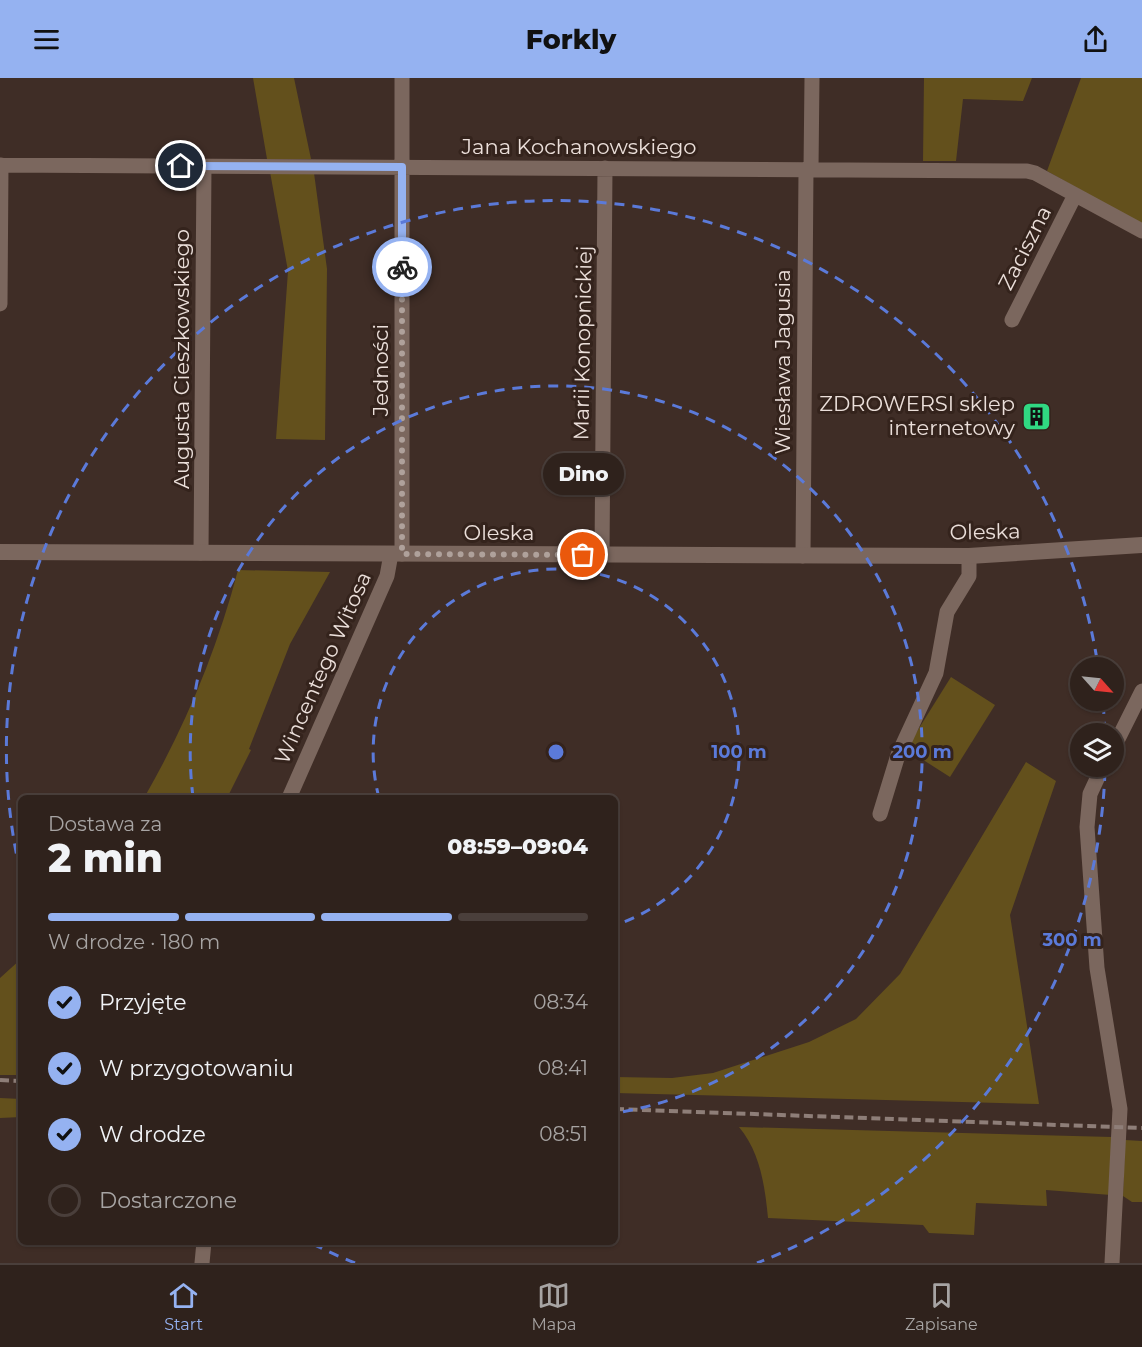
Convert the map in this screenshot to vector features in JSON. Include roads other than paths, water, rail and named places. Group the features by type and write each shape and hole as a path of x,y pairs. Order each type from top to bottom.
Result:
{"street":[{"name":"Jedności","path":"396,554 402,78"},
{"name":"Wiesława Jagusia","path":"803,556 808,169 812,78"},
{"name":"Jana Kochanowskiego","path":"0,165 1027,171 1142,231"},
{"path":"0,165 0,304"},
{"name":"Augusta Cieszkowskiego","path":"201,553 204,166"},
{"name":"Marii Konopnickiej","path":"602,555 605,168"},
{"name":"Zaciszna","path":"1012,320 1075,195"},
{"name":"Oleska","path":"0,552 969,556 1142,545"},
{"name":"Wincentego Witosa","path":"291,795 396,554"},
{"path":"880,813 898,755 936,673 947,612 969,576 969,556"},
{"path":"1124,727 1142,691"},
{"path":"1098,777 1090,794 1087,827 1097,968 1120,1108 1112,1263"},
{"path":"202,1263 204,1245"}],"railway":[{"path":"0,1080 18,1081"},
{"path":"618,1109 1142,1128"}],"place":[{"name":"ZDROWERSI sklep internetowy","path":"1036,416"},
{"name":"Dino","path":"583,555"}]}
